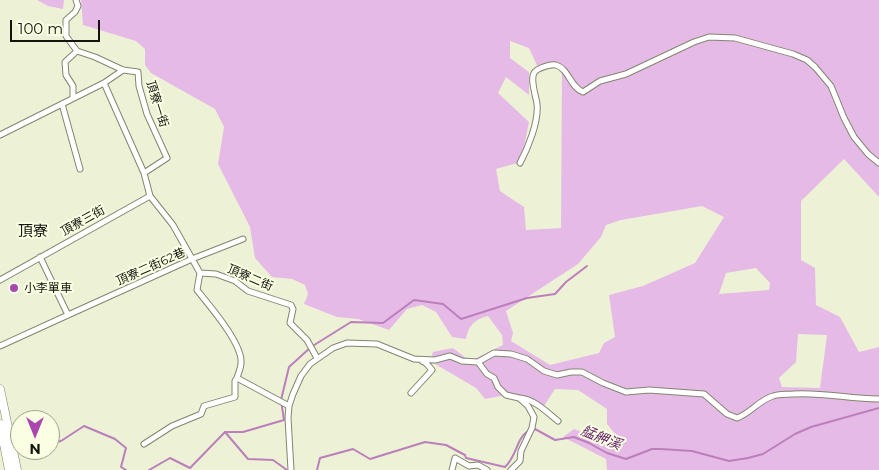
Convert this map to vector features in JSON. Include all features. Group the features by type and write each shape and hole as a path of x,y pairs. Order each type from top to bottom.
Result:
{"main road":[{"path":"0,389 17,470"},
{"path":"0,424 9,470"}],"street":[{"path":"73,98 73,86 66,75 65,62 77,51 66,36 66,20 75,12 78,6 76,0"},
{"path":"520,164 530,144 538,106 533,78 534,73 538,70 550,65 557,65 566,72 576,89 583,92 600,81 626,74 694,42 719,36 735,38 793,54 807,60 816,67 831,86 854,137 868,154 879,163"},
{"name":"頂寮一街","path":"77,51 123,70 138,72 139,86 147,114 167,158 144,173"},
{"path":"0,135 104,82 123,70"},
{"path":"104,82 144,173 150,196 173,225 200,272 197,290 226,327 242,362 235,380 235,397 204,406 201,414 172,426 144,444"},
{"path":"62,104 80,169"},
{"name":"頂寮三街","path":"0,280 150,196"},
{"name":"頂寮二街62巷","path":"0,346 192,259 243,239"},
{"path":"40,257 68,315"},
{"name":"頂寮二街","path":"200,272 216,274 236,281 248,291 291,305 293,309 290,323 308,340 315,355"},
{"path":"291,470 289,406 301,376 315,355 347,343 377,344 414,358 426,363 432,370 412,393"},
{"path":"414,358 435,360 450,356 462,361 478,362 494,353 511,354 527,359 544,371 557,375 582,372 626,392 649,390 704,394 727,414 737,418 746,415 761,401 775,395 814,393 860,399 879,399"},
{"path":"478,362 487,374 494,378 498,387 506,394 525,398 558,421"},
{"path":"237,378 289,406"},
{"path":"511,470 520,461 521,451 532,428 534,417 528,406 519,398"},
{"path":"452,470 455,458 469,466 478,465 487,470"}],"shaded area":[{"path":"37,0 64,0 63,9 48,6"},
{"path":"81,0 879,0 879,197 844,159 801,201 801,260 815,268 816,305 840,317 859,352 879,347 879,470 607,470 606,459 563,437 574,429 615,445 616,435 607,424 607,409 578,390 555,389 544,406 512,394 485,399 476,388 430,361 433,352 453,348 470,361 503,345 502,335 488,316 479,319 473,324 468,330 466,339 452,337 436,312 422,305 407,309 389,330 358,319 337,317 304,304 308,294 305,285 292,279 272,277 255,258 250,227 218,164 224,127 215,109 151,73 145,65 145,49 136,41 83,25","holes":["510,41 529,48 540,72 562,65 561,228 526,230 524,207 500,191 496,169 521,162 529,122 498,93 506,77 529,95 529,72 510,58","702,206 724,217 695,263 643,286 609,295 615,337 604,343 599,353 550,365 511,341 513,333 506,311 578,264 601,237 606,225 621,220","756,268 770,283 769,290 719,294 726,273","798,334 827,335 820,388 782,387 779,378 796,362"]}],"waterway":[{"path":"225,432 243,432 284,420 281,400 289,367 311,347 351,322 383,323 414,300 443,304 461,319 527,298 555,294 566,282 587,266"},
{"name":"艋舺溪","path":"533,430 535,429 555,440 574,437 607,453 626,459 652,449 661,449 692,451 729,461 763,454 795,434 811,427 879,408"},
{"name":"艋舺溪","path":"60,441 84,426 115,439 126,448 121,467 126,470"},
{"name":"艋舺溪","path":"317,470 320,458 353,449 370,459 425,442 446,445 465,455 466,458 505,467 512,458 521,438 528,431"},
{"name":"艋舺溪","path":"149,470 170,458 190,468 225,432 248,459 273,460 287,470"}],"place":[{"name":"小李單車","path":"14,288"}],"district":[{"name":"頂寮","path":"33,232"}]}
